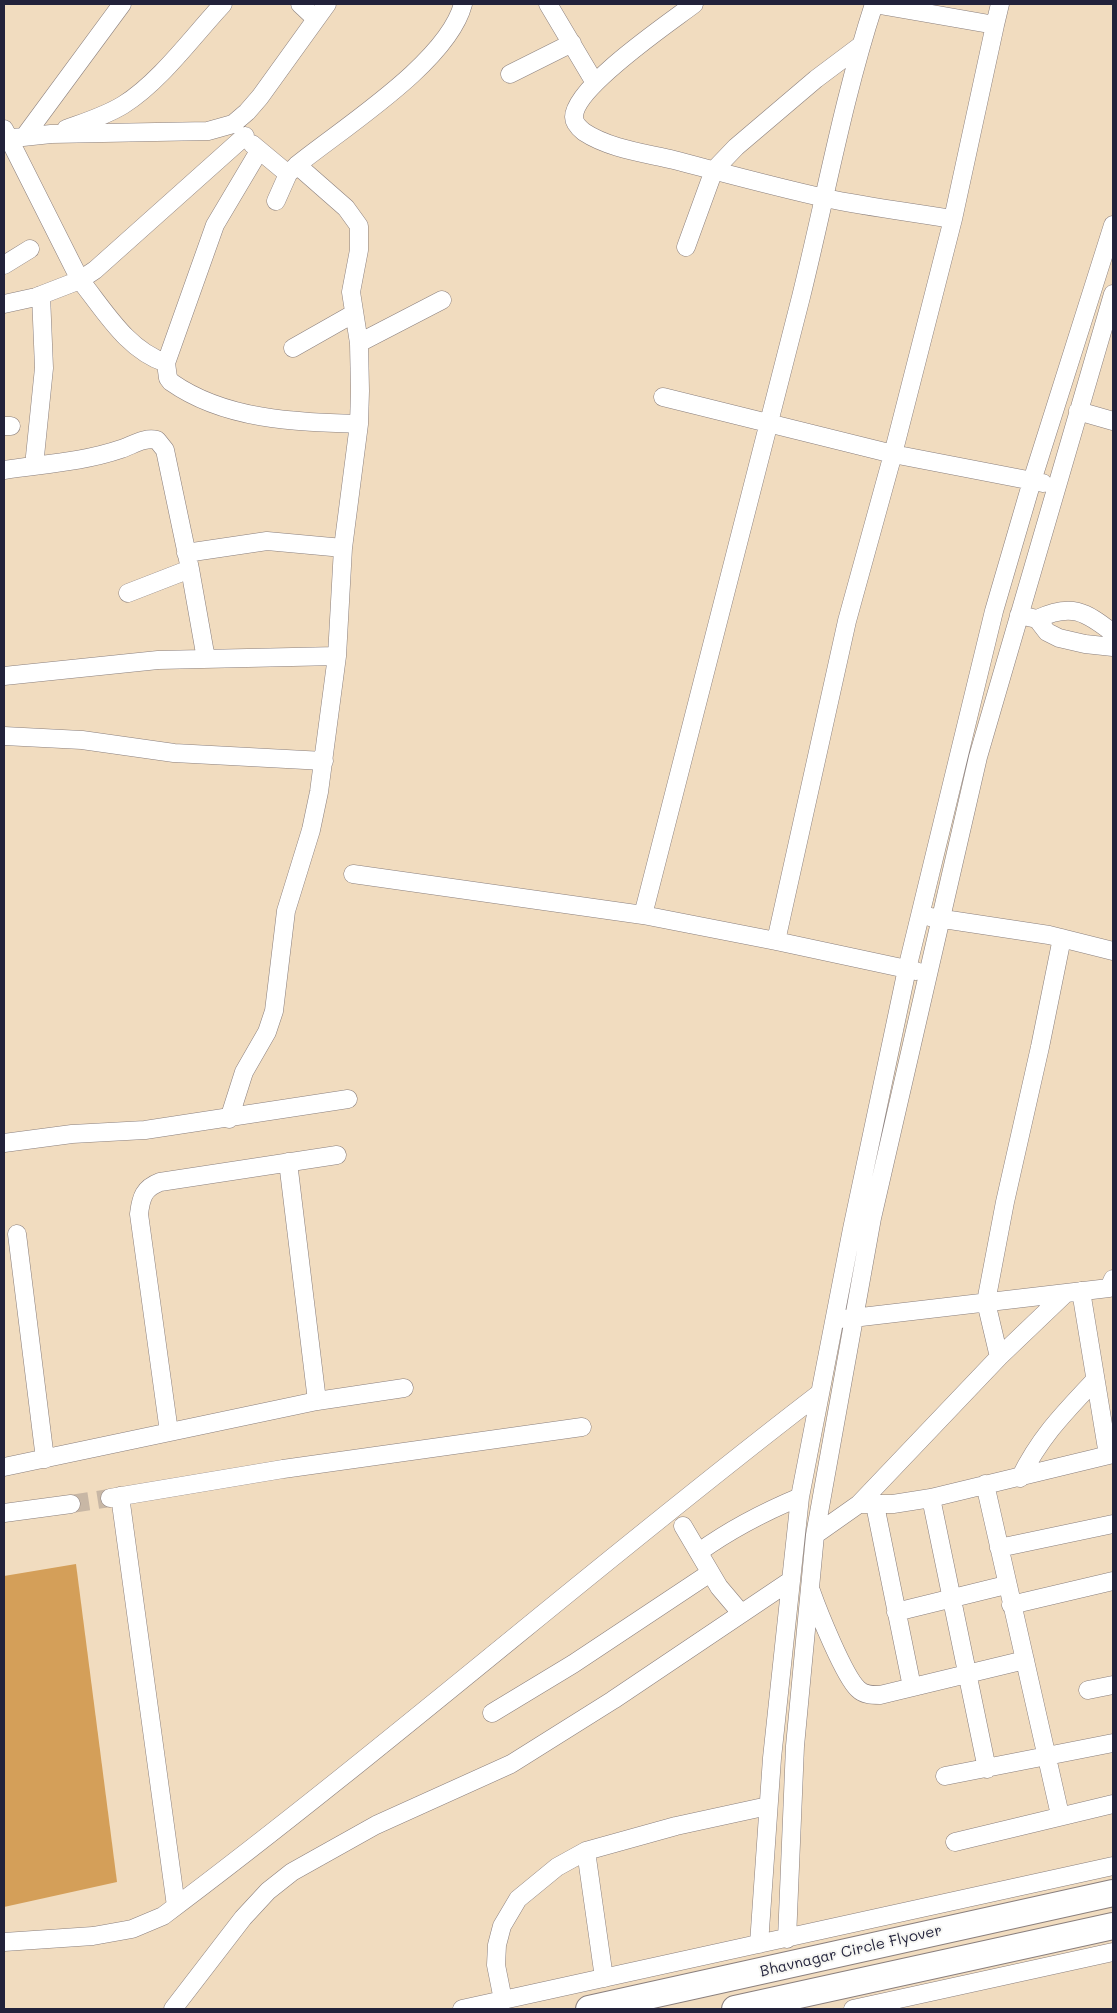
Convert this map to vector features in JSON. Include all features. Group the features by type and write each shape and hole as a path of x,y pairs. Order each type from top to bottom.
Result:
{"highway":[{"name":"Bhavnagar Circle Flyover","path":"589,2009 1113,1893"},
{"name":"Bhavnagar Circle Flyover","path":"735,2009 1113,1926"}],"street":[{"path":"10,136 122,4"},
{"path":"51,134 109,113 125,104 174,59 223,4"},
{"path":"300,4 316,19"},
{"path":"10,136 208,131 233,124 260,97 326,4"},
{"path":"276,200 293,169 419,69 455,25 463,4"},
{"path":"548,4 595,83"},
{"path":"694,4 611,67 595,83 580,101 574,116 576,125 584,132 604,142 714,170 826,198 952,219"},
{"path":"643,915 826,198 860,46 874,4 995,25"},
{"path":"776,941 847,622 893,454 952,219 1000,4"},
{"path":"510,74 572,43"},
{"path":"686,247 714,170 736,147 860,46"},
{"path":"229,1119 244,1072 267,1032 274,1011 286,912 311,830 324,761 337,656 343,548 359,424 360,391 359,343 351,292 359,250 359,226 346,208 293,169 259,151 233,124"},
{"path":"10,136 80,280 127,339 152,358 166,364"},
{"path":"4,304 42,295 80,280 95,270 246,136"},
{"path":"259,151 215,225 166,364 171,382 231,411 302,423 359,424"},
{"path":"759,1944 768,1806 800,1497 834,1320 919,915 994,611 1032,482 1113,225"},
{"path":"4,265 30,249"},
{"path":"787,1939 795,1746 815,1535 872,1218 978,757 1113,294"},
{"path":"34,466 44,368 42,295"},
{"path":"359,343 442,300"},
{"path":"294,348 353,314"},
{"path":"663,397 893,454 1056,486"},
{"path":"1078,411 1113,421"},
{"path":"4,470 76,460 119,449 144,440 157,440 165,450 206,660"},
{"path":"128,594 188,561 267,541 343,548"},
{"path":"1037,619 1053,612 1070,610 1084,613 1113,633"},
{"path":"1019,614 1037,619 1047,632 1058,638 1085,644 1113,647"},
{"path":"4,676 158,660 337,656"},
{"path":"4,736 82,740 174,753 324,761"},
{"path":"352,874 643,915 929,974"},
{"path":"919,915 1062,938 1113,951"},
{"path":"999,1357 986,1302 1005,1202 1062,938"},
{"path":"4,1143 72,1134 145,1130 229,1119 348,1099"},
{"path":"169,1432 139,1214 140,1198 149,1186 160,1182 337,1155"},
{"path":"288,1162 317,1401"},
{"path":"17,1234 45,1459"},
{"path":"834,1320 1073,1292 1112,1285"},
{"path":"815,1535 867,1505 999,1357 1073,1292"},
{"path":"867,1505 931,1498 1111,1455 1073,1292"},
{"path":"1020,1478 1034,1450 1048,1430 1095,1380"},
{"path":"4,1467 317,1401 404,1388"},
{"path":"4,1942 94,1936 132,1929 164,1916 524,1630 712,1476 820,1393"},
{"path":"176,1906 115,1497 283,1469 582,1427"},
{"path":"985,1484 1000,1548 1006,1585 1048,1757 1060,1815"},
{"path":"699,1552 718,1538 767,1510 800,1497"},
{"path":"931,1498 987,1769"},
{"path":"4,1514 71,1504"},
{"path":"867,1505 896,1612 912,1687"},
{"path":"1000,1548 1113,1524"},
{"path":"683,1526 710,1573 740,1613"},
{"path":"492,1713 573,1664 710,1573"},
{"path":"172,2009 243,1918 268,1891 292,1872 376,1824 511,1764 613,1700 790,1581"},
{"path":"1011,1605 1113,1581"},
{"path":"896,1612 1006,1585"},
{"path":"809,1587 840,1660 858,1689 867,1694 880,1695 966,1672 1025,1660"},
{"path":"1088,1690 1113,1685"},
{"path":"945,1776 1113,1744"},
{"path":"955,1842 1060,1815 1113,1804"},
{"path":"503,2000 496,1965 497,1945 502,1926 518,1899 557,1867 586,1851 676,1826 768,1806"},
{"path":"586,1851 604,1978"},
{"path":"462,2009 1113,1866"},
{"path":"853,2009 1113,1952"}],"building":[{"path":"76,1564 117,1882 4,1907 4,1576"}],"tunnel":[{"path":"71,1504 110,1498"}]}
